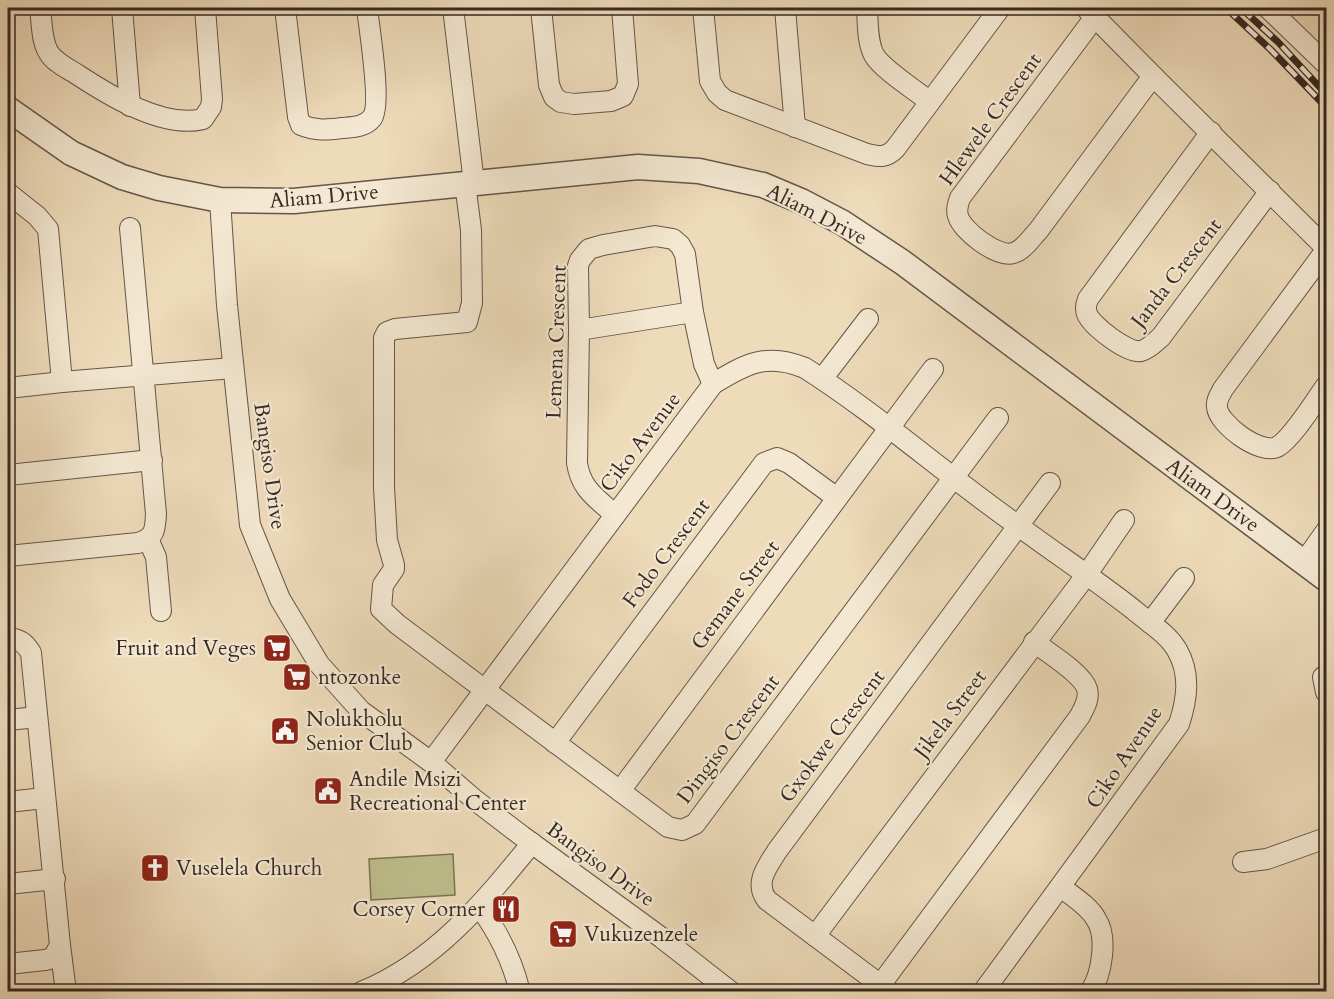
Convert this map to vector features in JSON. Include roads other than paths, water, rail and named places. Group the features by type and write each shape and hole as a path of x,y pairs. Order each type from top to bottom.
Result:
{"street":[{"path":"40,8 44,43 51,56 112,97 130,106 185,121 203,119 213,99 205,8"},
{"path":"122,8 130,106"},
{"path":"285,8 298,117 301,125 323,130 360,126 371,120 375,113 375,82 367,8"},
{"path":"453,8 469,183 472,303 466,322 395,329 387,332 384,338 384,487 387,540 394,569 383,585 381,604 383,612 397,624 485,691"},
{"path":"541,8 551,92 561,102 574,104 611,101 627,92 622,8"},
{"path":"703,8 712,86 725,100 867,154 883,157 895,149 1000,8"},
{"path":"785,8 795,103 795,128"},
{"path":"867,8 869,34 875,57 884,67 929,101"},
{"path":"1268,8 1326,64"},
{"path":"1091,12 1326,249 1218,397 1217,410 1220,417 1228,426 1253,444 1262,449 1272,449 1288,438 1326,386"},
{"name":"Hlewele Crescent","path":"1091,12 960,198 958,218 965,227 999,253 1009,254 1020,250 1038,231 1153,76"},
{"name":"Aliam Drive","path":"8,109 71,153 122,177 159,188 220,200 294,201 627,167 699,171 763,185 801,201 843,223 902,262 1326,579"},
{"name":"Janda Crescent","path":"1210,132 1088,299 1087,314 1097,327 1133,351 1142,351 1152,346 1270,190"},
{"path":"8,193 37,216 48,229 62,382"},
{"name":"Bangiso Drive","path":"220,200 233,368 249,525 280,599 319,664 361,711 431,762 475,800 731,992"},
{"path":"8,556 138,543 148,539 156,525 130,228"},
{"name":"Lemena Crescent","path":"615,515 589,492 579,476 577,463 580,260 592,247 642,237 664,236 680,244 685,254 693,312"},
{"path":"579,330 693,312 704,364 713,384"},
{"path":"822,379 868,319"},
{"name":"Ciko Avenue","path":"431,762 713,384 736,369 756,361 776,360 798,365 822,379 889,428 1150,623 1178,650 1187,678 1185,707 1179,724 983,992"},
{"path":"8,388 233,368"},
{"path":"889,428 933,369"},
{"path":"954,478 998,418"},
{"name":"Gemane Street","path":"620,791 889,428"},
{"name":"Fodo Crescent","path":"555,743 764,463 777,458 789,463 837,498"},
{"path":"8,475 152,460"},
{"name":"Dingiso Crescent","path":"485,691 620,791 675,829 682,830 695,824 954,478"},
{"name":"Gxokwe Crescent","path":"885,988 767,900 760,885 777,851 1050,483"},
{"name":"Jikela Street","path":"815,936 1087,574 1124,520"},
{"path":"1305,562 1326,531"},
{"path":"148,539 156,558 161,611"},
{"path":"1150,623 1184,578"},
{"path":"8,638 17,639 26,644 31,653 44,798 55,879 66,992"},
{"path":"885,988 1086,706 1088,696 1084,682 1034,642"},
{"path":"8,720 38,717"},
{"path":"8,801 44,798"},
{"path":"1243,862 1267,859 1326,838"},
{"path":"361,992 381,984 429,953 455,931 532,843"},
{"path":"8,884 55,879"},
{"path":"1060,887 1090,910 1099,924 1100,972 1090,992"},
{"path":"479,906 495,927 503,943 520,992"},
{"path":"8,964 53,958 60,945"}],"railway":[{"path":"1226,8 1271,50 1326,107"},
{"path":"1241,8 1278,42 1326,94"}],"place":[{"name":"Fruit and Veges","path":"277,648"},
{"name":"ntozonke","path":"297,677"},
{"name":"Nolukholu Senior Club","path":"285,731"},
{"name":"Andile Msizi Recreational Center","path":"328,791"},
{"name":"Vuselela Church","path":"155,868"},
{"name":"Corsey Corner","path":"506,909"},
{"name":"Vukuzenzele","path":"563,934"}]}
